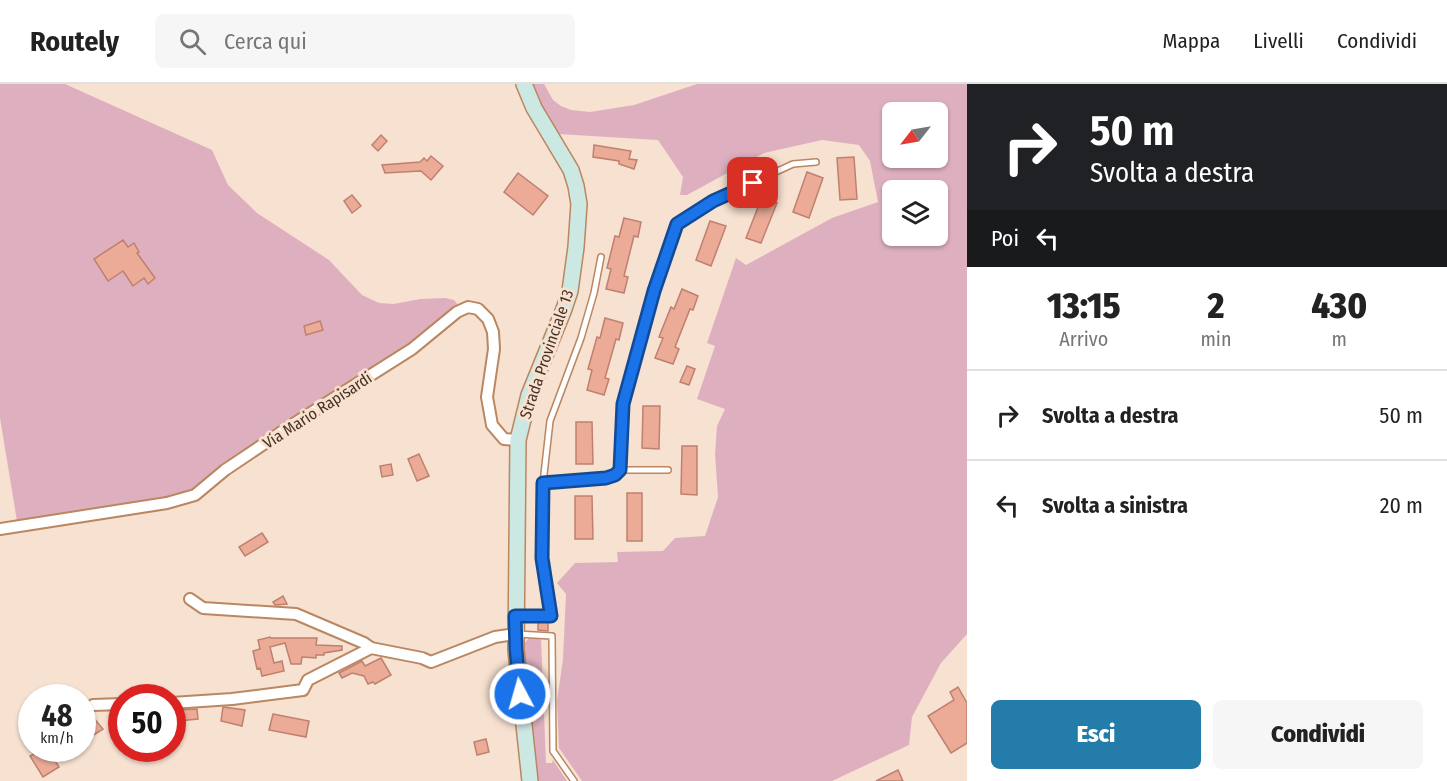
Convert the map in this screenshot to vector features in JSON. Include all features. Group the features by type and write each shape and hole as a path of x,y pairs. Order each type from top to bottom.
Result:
{"main road":[{"name":"Strada Provinciale 13","path":"524,84 534,108 571,170 579,204 570,291 528,395 518,440 515,634 530,781"}],"street":[{"name":"Via Mario Rapisardi","path":"0,529 167,503 195,495 225,470 294,423 412,349 458,312 468,307 478,309 488,319 493,333 494,349 487,397 492,425 504,439 518,440"},
{"path":"190,599 203,608 296,614 371,648 422,658 431,662 495,637 515,634"},
{"path":"186,702 303,690 308,680 371,648"}],"lane":[{"path":"543,483 606,478 615,475 620,470 623,404 654,291 677,224 713,201 793,164 816,162"},
{"path":"515,616 551,616 542,558 543,483 550,421 581,338 594,293 601,257"},
{"path":"620,470 668,470"},
{"path":"515,634 552,636 553,751 574,781"}],"shaded area":[{"path":"0,84 65,84 212,150 228,185 257,213 329,260 362,295 379,303 394,304 420,299 445,298 454,300 458,305 407,347 323,398 221,467 191,491 178,496 17,521 0,418"},
{"path":"531,84 544,84 553,100 561,106 571,110 590,112 634,105 697,84 967,84 967,634 941,663 912,717 909,745 832,781 582,781 559,748 557,701 563,659 566,594 557,583 575,563 618,562 617,552 663,551 675,538 705,536 718,497 715,454 717,426 725,409 697,399 715,346 707,343 736,258 746,265 832,218 878,202 870,161 859,145 822,140 764,153 687,195 680,195 683,177 658,140 558,134 538,104"},
{"path":"529,638 541,639 546,763 552,763 553,760 567,781 538,781 523,645"}],"building":[{"path":"381,135 387,141 378,151 372,145"},
{"path":"594,145 631,151 629,159 637,160 634,169 619,164 619,161 593,157"},
{"path":"431,156 443,166 431,180 421,171 385,173 382,165 420,162 424,158 427,161"},
{"path":"854,157 857,199 840,200 837,158"},
{"path":"807,172 823,178 809,218 793,212"},
{"path":"518,173 548,196 533,215 504,192"},
{"path":"352,195 361,206 352,213 344,201"},
{"path":"762,197 777,203 761,243 746,238"},
{"path":"624,218 641,222 638,237 634,236 624,276 628,277 624,293 606,289 611,269 607,268 615,236 619,237"},
{"path":"710,221 726,226 711,266 696,260"},
{"path":"123,240 128,247 134,243 139,252 137,253 155,278 148,284 144,278 133,286 123,271 108,281 94,259"},
{"path":"682,289 698,296 693,310 690,309 675,347 679,349 673,364 655,358 663,338 659,337 671,307 674,309"},
{"path":"605,318 623,323 605,378 609,379 604,395 587,390 592,370 588,369"},
{"path":"320,321 323,330 306,335 304,326"},
{"path":"687,366 695,369 689,385 680,382"},
{"path":"643,406 660,406 659,449 642,448"},
{"path":"576,422 592,422 593,464 576,464"},
{"path":"682,446 697,446 697,495 681,494"},
{"path":"419,454 429,476 417,481 408,459"},
{"path":"391,464 393,475 382,477 380,466"},
{"path":"627,493 642,493 642,541 627,541"},
{"path":"575,496 592,496 593,539 575,539"},
{"path":"262,533 268,542 245,556 239,547"},
{"path":"283,596 287,604 275,605 273,602"},
{"path":"538,621 548,621 548,631 538,630"},
{"path":"270,637 317,638 316,645 342,646 342,650 316,655 316,658 302,657 301,664 291,664 285,643 270,647 274,663 282,661 284,671 262,676 260,668 257,669 253,651 260,649 258,640"},
{"path":"381,658 391,675 375,684 373,682 368,684 364,676 352,673 342,678 339,673 362,661 365,666"},
{"path":"958,687 967,703 967,743 951,753 928,716 954,700 950,692"},
{"path":"223,707 245,710 242,726 221,721"},
{"path":"197,709 198,719 186,720 186,710"},
{"path":"273,714 309,721 306,737 269,730"},
{"path":"96,721 103,729 96,734"},
{"path":"486,739 489,752 477,755 474,742"},
{"path":"34,762 56,762 59,767 43,777"},
{"path":"898,770 903,781 876,781"}],"route":[{"path":"520,694 515,616 551,616 542,558 543,483 606,478 615,475 620,470 623,404 654,291 677,224 713,201 753,183"}]}
